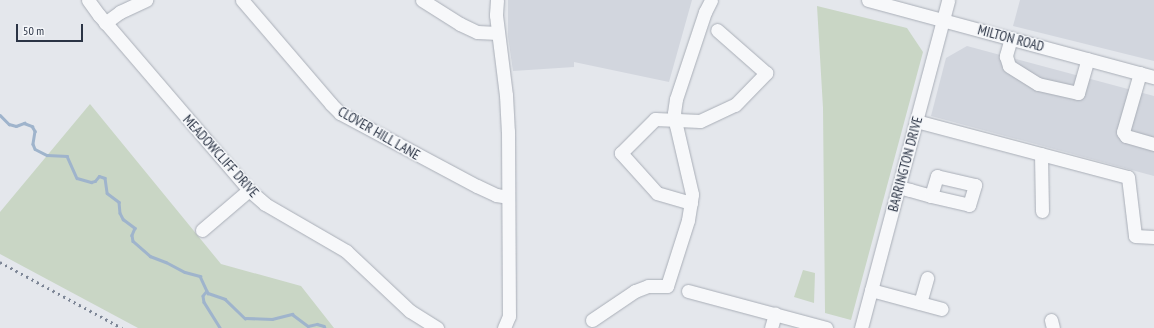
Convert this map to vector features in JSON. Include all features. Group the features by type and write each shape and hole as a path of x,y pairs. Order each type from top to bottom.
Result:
{"street":[{"name":"MEADOWCLIFF DRIVE","path":"88,0 105,23 249,190 266,204 346,251 410,311 437,328"},
{"path":"105,23 120,12 146,0"},
{"name":"CLOVER HILL LANE","path":"242,0 340,113 477,186 496,195 508,196"},
{"path":"422,0 460,24 477,32 498,33"},
{"path":"497,0 498,33 506,95 509,316 504,328"},
{"path":"592,320 635,291 648,286 667,286 692,203 692,194 675,119 676,99 705,12 711,0"},
{"name":"MILTON ROAD","path":"868,0 1154,77"},
{"name":"BARRINGTON DRIVE","path":"861,328 948,0"},
{"path":"692,203 657,192 621,153 655,118 700,121 736,105 766,73 717,30"},
{"path":"1010,38 1006,56 1009,66 1038,84 1078,93 1088,59"},
{"path":"1140,74 1123,132 1126,136 1154,144"},
{"path":"916,121 1128,177 1135,236 1154,237"},
{"path":"1041,154 1042,211"},
{"path":"898,187 931,196"},
{"path":"202,230 249,190"},
{"path":"920,303 927,278"},
{"path":"871,290 942,309"},
{"path":"688,291 826,328"},
{"path":"771,328 775,314"}],"shaded area":[{"path":"508,0 692,0 669,82 574,62 574,67 513,71 508,37"},
{"path":"1020,0 1154,0 1154,61 1013,26"},
{"path":"967,46 1154,96 1154,176 931,116 946,58"}],"green space":[{"path":"817,6 907,28 923,52 851,320 825,313 823,108"},
{"path":"90,104 221,264 301,286 334,328 138,328 0,254 0,212"},
{"path":"803,270 815,273 814,303 794,297"}],"waterway":[{"path":"0,115 9,124 16,126 24,123 32,126 35,131 33,144 35,149 47,155 67,156 77,178 91,182 95,181 99,176 105,178 107,193 119,202 120,213 123,219 135,228 132,235 133,241 150,256 185,272 200,276 208,293 225,299 245,318 272,319 292,314 308,326 317,324 324,326 325,328"},
{"path":"207,291 203,296 204,302 220,328"}],"railway":[{"path":"0,262 122,328"}]}
